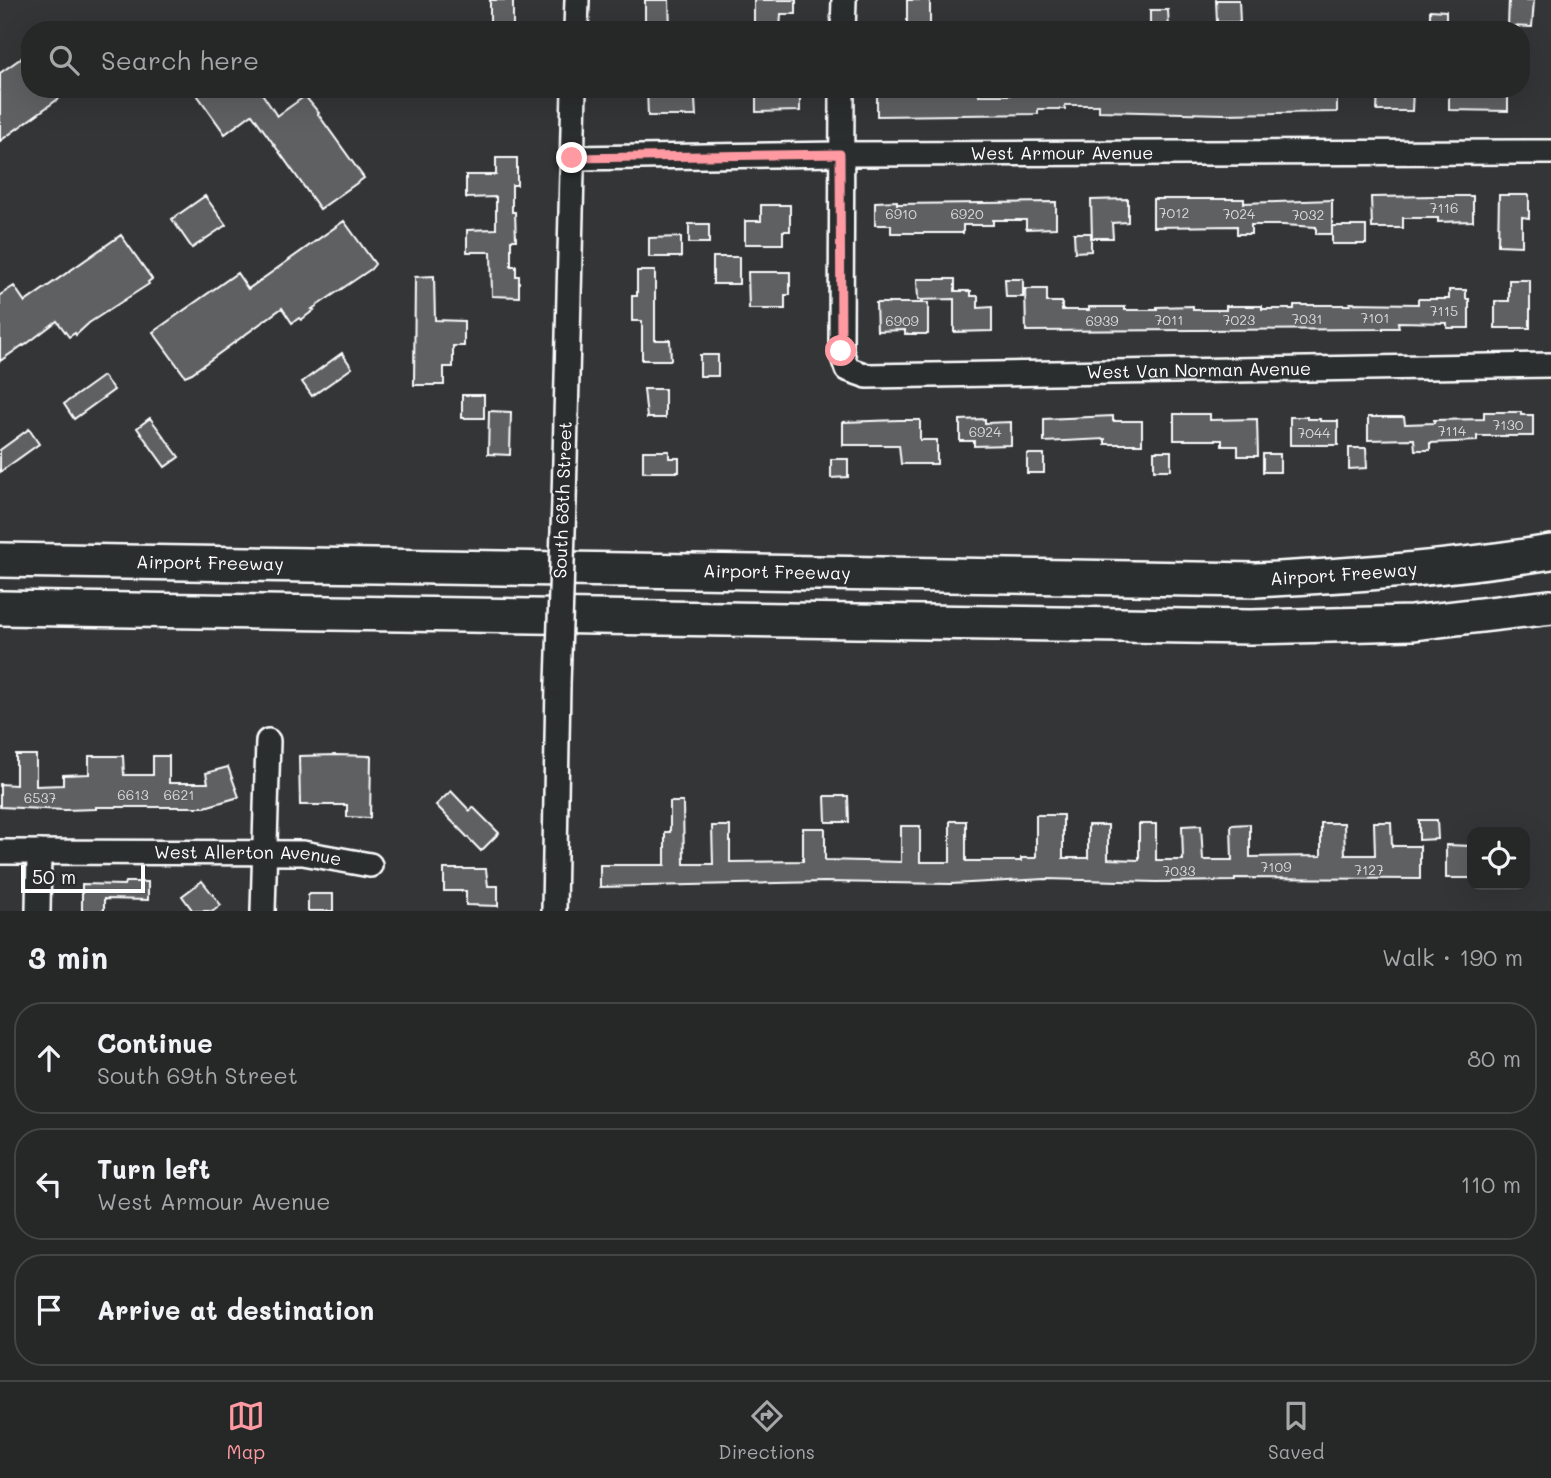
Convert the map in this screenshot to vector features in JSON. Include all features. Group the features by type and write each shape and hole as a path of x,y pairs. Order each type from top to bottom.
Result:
{"highway":[{"name":"Airport Freeway","path":"0,560 1256,580 1379,574 1499,561 1551,552"},
{"path":"0,608 1251,626 1412,623 1551,607"}],"street":[{"path":"576,21 577,0"},
{"path":"844,0 844,21"},
{"name":"South 68th Street","path":"554,911 574,98"},
{"path":"840,154 842,98"},
{"name":"West Armour Avenue","path":"572,158 840,154 1551,152"},
{"name":"West Van Norman Avenue","path":"840,154 841,351 848,369 867,376 1551,365"},
{"path":"263,911 268,741"},
{"name":"West Allerton Avenue","path":"0,852 303,853 370,865"},
{"path":"38,911 39,852"}],"building":[{"path":"490,0 513,0 513,21 490,21"},
{"path":"645,0 669,0 670,21 645,21"},
{"path":"754,0 796,0 796,14 781,14 781,21 754,21"},
{"path":"907,0 930,0 930,21 907,21"},
{"path":"1216,0 1239,0 1240,21 1217,21"},
{"path":"1509,0 1534,0 1532,27 1530,21 1508,21"},
{"path":"1150,10 1168,10 1169,21 1150,21"},
{"path":"1430,10 1446,11 1446,21 1430,21"},
{"path":"21,58 21,98 60,98 0,141 0,73"},
{"path":"199,98 265,98 277,116 302,98 307,98 364,178 320,209 252,114 225,134"},
{"path":"647,98 695,99 696,116 648,116"},
{"path":"756,98 800,98 800,111 756,112"},
{"path":"877,98 1337,98 1337,112 1225,114 1099,111 1099,105 1065,105 1065,109 1038,109 1038,114 877,116"},
{"path":"1378,98 1413,98 1412,111 1377,111"},
{"path":"1449,98 1508,98 1508,111 1449,110"},
{"path":"496,158 517,158 517,185 512,185 516,240 511,240 511,266 516,266 516,276 519,276 519,297 492,296 491,252 467,252 467,230 496,229 496,197 466,198 466,175 496,175"},
{"path":"1499,195 1529,195 1529,218 1522,217 1522,246 1498,245"},
{"path":"205,196 226,225 192,248 172,219"},
{"path":"1473,196 1473,221 1438,222 1438,218 1403,218 1403,228 1372,228 1371,197"},
{"path":"1128,199 1128,222 1112,223 1113,238 1092,238 1091,200"},
{"path":"1153,199 1244,199 1244,203 1332,200 1332,234 1316,234 1316,227 1283,225 1251,225 1251,234 1237,234 1237,226 1153,227"},
{"path":"897,201 897,204 1056,202 1056,228 1026,229 1026,220 993,220 993,225 963,225 963,233 891,233 891,225 875,225 875,202"},
{"path":"761,205 790,205 790,231 783,231 783,244 745,244 745,221 761,221"},
{"path":"344,221 375,264 371,269 312,309 314,310 301,320 299,318 292,323 282,308 185,376 153,332 237,273 248,289"},
{"path":"689,224 709,224 709,243 689,243"},
{"path":"1332,226 1366,226 1366,244 1332,244"},
{"path":"1074,233 1091,233 1091,251 1075,252"},
{"path":"121,235 152,279 149,284 89,323 76,335 75,333 69,337 57,321 0,361 0,295 14,286 25,302"},
{"path":"681,237 681,257 649,257 649,238"},
{"path":"713,257 739,257 739,284 713,284"},
{"path":"637,271 655,271 655,340 670,340 671,360 642,360 642,321 632,321 632,296 637,296"},
{"path":"748,272 790,272 790,295 785,295 785,309 749,309"},
{"path":"434,276 435,320 464,321 464,346 453,346 453,367 444,367 444,385 414,385 415,277"},
{"path":"917,279 955,279 955,291 971,291 971,296 978,296 978,308 992,307 992,331 954,332 954,299 918,300"},
{"path":"1005,279 1023,279 1023,297 1006,297"},
{"path":"1509,280 1530,280 1530,328 1495,328 1495,301 1509,301"},
{"path":"1025,289 1047,289 1047,302 1062,302 1062,310 1125,307 1125,310 1157,310 1157,307 1193,306 1193,310 1226,310 1226,306 1294,309 1294,305 1418,304 1418,299 1449,299 1449,290 1466,290 1466,299 1469,299 1469,328 1447,328 1447,323 1398,322 1399,328 1383,329 1026,331"},
{"path":"876,303 928,303 928,334 905,334 905,330 877,331"},
{"path":"342,353 352,368 312,396 302,382"},
{"path":"700,355 718,355 718,376 700,376"},
{"path":"103,376 114,390 74,419 64,404"},
{"path":"644,389 665,389 665,418 647,418"},
{"path":"462,395 484,395 484,418 462,418"},
{"path":"489,411 511,412 510,455 488,454"},
{"path":"1484,412 1521,412 1521,415 1533,415 1533,436 1477,436 1477,441 1430,443 1430,450 1415,450 1414,439 1368,440 1368,417 1404,417 1405,424 1434,423 1434,420 1484,419"},
{"path":"1174,414 1210,414 1210,420 1257,419 1258,456 1238,456 1238,446 1222,446 1222,440 1174,440"},
{"path":"1113,416 1113,421 1142,421 1142,444 1105,444 1105,439 1044,442 1044,419"},
{"path":"1290,417 1338,421 1338,445 1290,445"},
{"path":"150,418 179,457 165,467 137,428"},
{"path":"985,419 985,423 1011,422 1011,445 974,446 974,441 960,441 960,420"},
{"path":"920,420 920,440 937,440 937,464 901,464 899,445 843,445 843,422"},
{"path":"29,429 39,444 0,472 0,450"},
{"path":"1349,448 1366,448 1367,468 1349,469"},
{"path":"643,451 669,451 669,458 679,458 679,472 643,472"},
{"path":"1154,451 1171,451 1171,470 1154,470"},
{"path":"1027,454 1044,454 1044,473 1027,473"},
{"path":"1263,454 1280,454 1280,472 1263,472"},
{"path":"831,459 848,459 848,477 831,478"},
{"path":"16,755 36,755 36,786 63,785 63,775 89,774 89,756 123,756 124,775 153,775 153,756 169,756 169,783 208,783 206,773 228,767 239,797 205,807 96,807 65,810 0,807 0,784 16,785"},
{"path":"299,756 371,756 370,818 347,817 347,805 300,805"},
{"path":"451,791 470,811 473,807 499,833 481,851 436,805"},
{"path":"825,796 848,796 849,822 826,822"},
{"path":"670,802 683,802 684,864 713,864 712,826 730,826 730,862 803,861 803,828 825,828 825,860 901,862 901,826 920,826 920,862 950,862 950,821 966,821 966,861 1021,861 1021,858 1036,858 1036,815 1063,815 1063,858 1088,858 1088,825 1108,825 1108,859 1139,860 1139,824 1156,824 1156,860 1183,860 1182,826 1201,825 1203,860 1232,860 1231,825 1250,824 1250,857 1321,856 1321,823 1344,823 1345,855 1375,855 1374,822 1391,822 1392,846 1420,846 1420,879 1235,878 1235,881 1156,882 1046,879 951,884 824,882 600,887 600,865 665,865 665,832 670,832"},
{"path":"1419,820 1437,820 1438,839 1419,840"},
{"path":"1446,845 1467,846 1467,878 1446,878"},
{"path":"444,869 486,869 488,886 498,886 498,906 466,905 466,891 444,891"},
{"path":"202,881 221,905 213,911 193,911 182,896"},
{"path":"125,882 148,882 148,900 104,899 104,911 82,911 82,884 124,885"},
{"path":"308,894 333,894 333,911 308,911"}],"route":[{"path":"572,158 840,154 841,351"}]}
